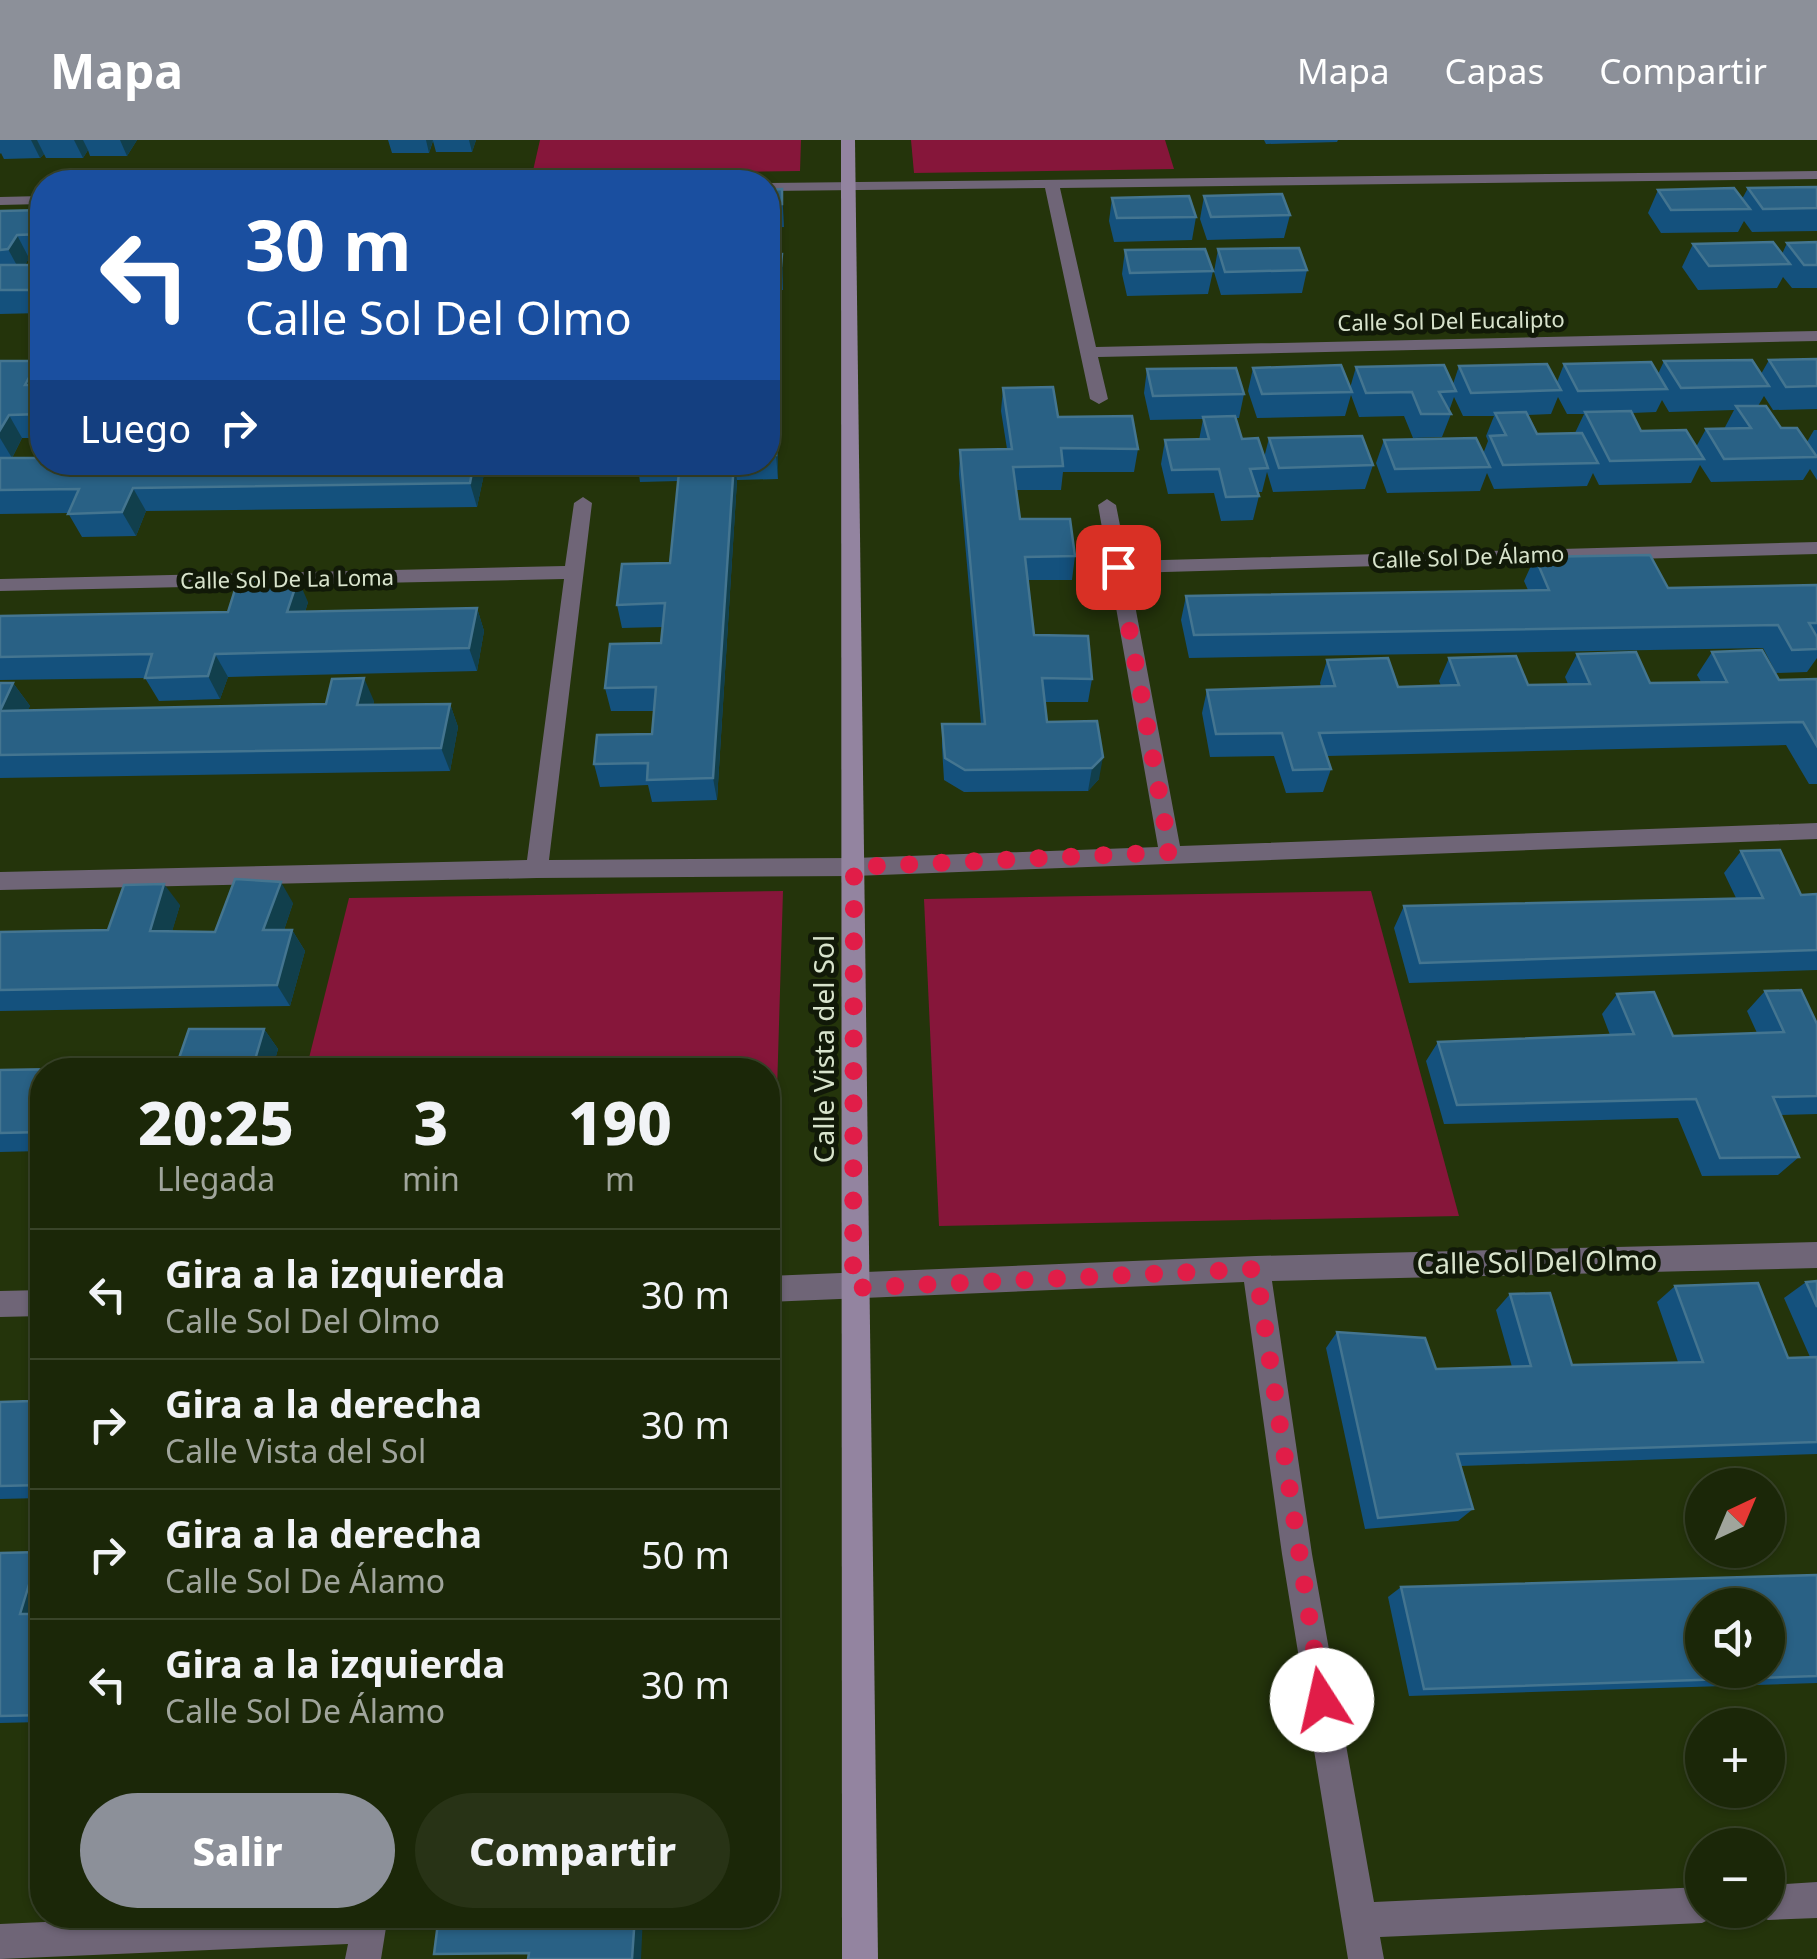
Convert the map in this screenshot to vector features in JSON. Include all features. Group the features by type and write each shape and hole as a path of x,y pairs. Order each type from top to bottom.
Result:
{"street":[{"name":"Calle Vista del Sol","path":"848,140 860,1959"},
{"path":"780,187 1817,175"},
{"path":"1052,185 1099,398"},
{"path":"0,201 30,200"},
{"name":"Calle Sol Del Eucalipto","path":"1086,352 1817,336"},
{"path":"537,869 583,503"},
{"path":"1107,505 1170,852"},
{"name":"Calle Sol De Álamo","path":"1118,567 1817,548"},
{"name":"Calle Sol De La Loma","path":"0,585 575,572"},
{"path":"0,881 537,869 854,867 1170,852 1817,831"},
{"name":"Calle Sol Del Olmo","path":"780,1289 1256,1269 1817,1255"},
{"path":"1256,1269 1297,1554 1366,1959"},
{"path":"0,1304 30,1303"},
{"path":"1785,1901 1817,1900"},
{"path":"1360,1920 1685,1906"},
{"path":"0,1942 367,1933"}],"shaded area":[{"path":"540,140 801,140 800,171 533,170"},
{"path":"911,140 1165,140 1174,169 914,173"},
{"path":"783,891 778,1058 309,1058 349,898"},
{"path":"1371,891 1459,1216 939,1226 924,899"}],"building":[{"path":"1817,187 1817,208 1763,209 1748,188"},
{"path":"1734,188 1750,209 1671,210 1658,190"},
{"path":"1282,194 1290,215 1211,217 1204,196"},
{"path":"1189,196 1196,217 1117,218 1112,198"},
{"path":"30,210 30,234 17,235 8,249 0,250 0,211"},
{"path":"1773,242 1790,264 1709,266 1693,244"},
{"path":"1817,242 1817,265 1804,265 1787,243"},
{"path":"1299,248 1307,270 1225,272 1218,249"},
{"path":"1205,249 1213,271 1130,273 1125,250"},
{"path":"0,265 30,265 30,290 0,290"},
{"path":"1817,359 1817,386 1786,387 1769,360"},
{"path":"1752,360 1769,386 1681,388 1664,361"},
{"path":"0,361 30,361 30,376 25,385 30,385 30,414 9,415 0,430"},
{"path":"1651,362 1667,389 1578,391 1564,364"},
{"path":"1547,364 1561,390 1471,393 1459,366"},
{"path":"1341,365 1352,392 1262,394 1253,368"},
{"path":"1444,365 1456,391 1439,392 1451,414 1421,414 1412,392 1366,393 1356,367"},
{"path":"1236,368 1244,394 1153,396 1147,369"},
{"path":"1053,387 1058,417 1132,416 1138,449 1061,448 1063,466 1013,467 1020,519 1070,519 1075,556 1025,557 1034,635 1088,636 1092,679 1042,678 1047,722 1097,721 1103,757 1092,768 965,770 945,758 942,724 985,724 960,450 1012,449 1003,388"},
{"path":"1736,406 1766,406 1781,428 1797,428 1817,457 1724,459 1706,429 1751,428"},
{"path":"1631,411 1641,431 1686,430 1704,459 1610,461 1585,412"},
{"path":"1526,412 1537,434 1582,433 1598,463 1503,465 1490,436 1506,435 1495,413"},
{"path":"1235,416 1242,439 1258,438 1268,468 1250,469 1259,496 1226,497 1219,469 1172,470 1165,440 1209,439 1203,417"},
{"path":"1362,436 1373,465 1279,468 1269,438"},
{"path":"1476,438 1490,467 1395,469 1384,440"},
{"path":"0,458 30,458 30,475 472,475 470,483 133,488 122,512 68,514 79,489 0,490"},
{"path":"679,475 733,475 713,778 647,780 648,763 594,764 597,735 652,734 656,687 605,688 610,644 661,643 665,603 617,605 622,564 670,563"},
{"path":"1650,555 1668,588 1817,585 1817,623 1809,623 1817,637 1817,649 1792,650 1778,625 1194,635 1186,596 1549,590 1535,557"},
{"path":"298,579 287,612 477,608 469,648 215,654 208,676 145,678 152,654 0,657 0,616 228,612 238,580"},
{"path":"1762,650 1779,680 1817,679 1817,746 1803,722 1319,733 1331,769 1293,770 1282,733 1216,734 1207,690 1335,686 1327,660 1388,658 1398,687 1459,685 1449,658 1516,656 1528,685 1590,684 1577,654 1636,652 1650,683 1727,682 1712,652"},
{"path":"364,678 357,705 450,704 441,748 0,755 0,711 326,704 332,679"},
{"path":"0,683 13,683 0,711"},
{"path":"1780,850 1801,895 1817,894 1817,950 1420,963 1404,906 1763,898 1741,851"},
{"path":"235,879 281,882 263,930 292,930 277,985 0,990 0,932 108,930 124,885 164,884 150,931 215,932"},
{"path":"1801,990 1817,1024 1817,1096 1773,1097 1799,1157 1720,1158 1696,1099 1457,1105 1438,1042 1634,1034 1617,994 1654,992 1673,1036 1784,1032 1765,991"},
{"path":"189,1029 264,1029 256,1058 179,1058"},
{"path":"30,1069 30,1132 0,1133 0,1070"},
{"path":"1817,1281 1817,1307 1806,1282"},
{"path":"1758,1283 1788,1358 1817,1357 1817,1442 1457,1454 1473,1509 1378,1518 1337,1332 1425,1338 1436,1369 1531,1366 1510,1294 1550,1293 1572,1365 1703,1362 1675,1286"},
{"path":"30,1401 30,1485 0,1486 0,1402"},
{"path":"30,1552 30,1581 20,1614 30,1614 30,1715 0,1716 0,1553"},
{"path":"1817,1575 1817,1676 1785,1677 1785,1588 1685,1588 1685,1680 1424,1689 1401,1587"},
{"path":"437,1928 634,1928 632,1959 528,1959 529,1953 434,1954"}],"route":[{"path":"1118,567 1170,852 854,867 853,1288 1256,1269 1322,1700"}]}
